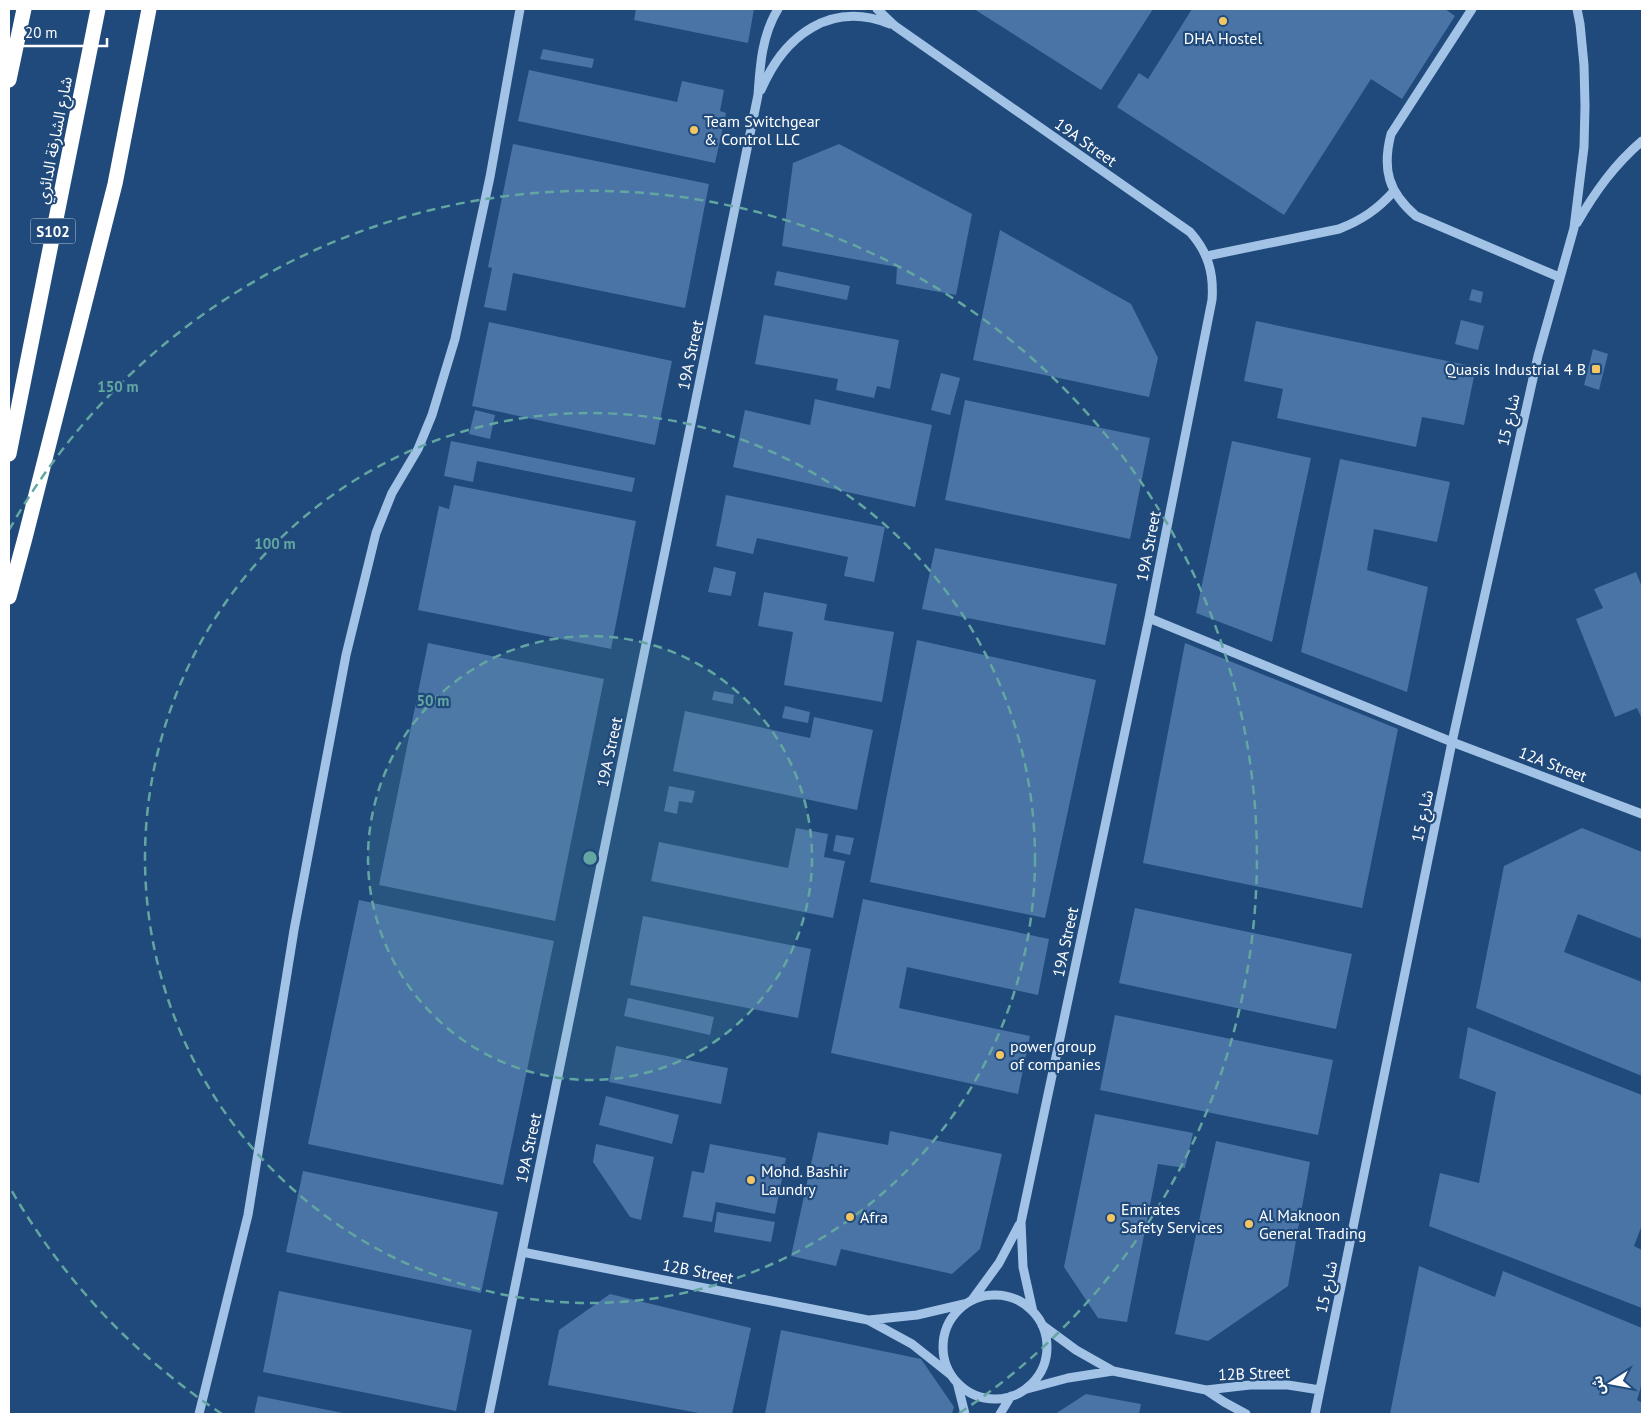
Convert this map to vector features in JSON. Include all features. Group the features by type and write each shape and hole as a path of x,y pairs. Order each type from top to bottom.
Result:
{"highway":[{"path":"9,80 24,9"},
{"name":"شارع الشارقة الدائري","path":"9,454 98,9"},
{"path":"9,597 115,184 149,9"}],"street":[{"path":"199,1414 248,1215 294,930 350,639 376,533 392,493 418,449 432,415 455,339 490,177 520,9"},
{"path":"758,95 762,51 767,31 778,9"},
{"path":"876,9 895,26"},
{"path":"1472,9 1391,134 1386,163 1389,177 1394,191 1400,200 1416,216 1559,277"},
{"name":"شارع 15","path":"1315,1414 1452,742 1538,356 1574,228 1583,155 1585,106 1584,65 1577,9"},
{"path":"758,95 770,69 786,48 795,38 820,23 834,18 858,16 881,20 895,26"},
{"name":"19A Street","path":"895,26 1190,232 1200,243 1207,256 1212,278 1212,300 1149,618 1021,1222"},
{"name":"19A Street","path":"489,1414 758,95"},
{"name":"شارع 15","path":"1574,228 1608,175 1642,141"},
{"path":"1207,256 1339,229 1355,223 1370,214 1383,204 1394,191"},
{"name":"12A Street","path":"1149,618 1452,742 1642,814"},
{"path":"965,1414 954,1378 946,1363 943,1350 944,1336 948,1324 956,1313 969,1302 999,1263 1021,1222"},
{"path":"1021,1222 1023,1267 1033,1312"},
{"name":"12B Street","path":"522,1252 868,1320"},
{"path":"868,1320 917,1315 969,1302 984,1296 998,1295 1011,1297 1023,1303 1033,1312 1041,1324 1076,1350 1113,1371 1206,1390"},
{"path":"868,1320 912,1344 968,1391 982,1397 996,1399 1068,1378 1113,1371"},
{"path":"1024,1390 1035,1380 1043,1367 1046,1346 1041,1324"},
{"name":"12B Street","path":"1206,1390 1236,1385 1269,1385 1297,1386 1320,1390"},
{"name":"12B Street","path":"1206,1390 1246,1414"},
{"path":"1000,1414 1011,1396"}],"building":[{"path":"636,9 754,9 748,43 634,20"},
{"path":"974,9 1153,9 1101,90"},
{"path":"1192,9 1445,9 1455,16 1402,99 1371,79 1284,215 1117,107 1139,73 1148,79"},
{"path":"543,49 594,59 592,68 540,59"},
{"path":"529,70 677,102 682,81 724,90 720,111 726,113 715,163 518,121"},
{"path":"513,144 709,184 685,308 513,273 506,311 484,307 492,268 488,267"},
{"path":"839,144 972,214 956,295 896,284 897,267 782,246 793,163"},
{"path":"1000,230 1131,304 1158,358 1149,397 973,360"},
{"path":"777,271 850,286 847,300 774,285"},
{"path":"1472,289 1483,292 1481,303 1469,300"},
{"path":"764,315 899,340 890,389 877,386 874,398 836,390 838,379 755,364"},
{"path":"1461,320 1484,326 1478,350 1455,344"},
{"path":"1256,321 1476,367 1464,425 1422,417 1416,447 1277,418 1283,389 1244,381"},
{"path":"489,322 672,361 655,445 472,406"},
{"path":"1593,349 1608,354 1599,390 1584,385"},
{"path":"941,373 960,378 950,415 931,410"},
{"path":"815,399 932,425 915,507 733,467 745,410 810,425"},
{"path":"965,400 1150,438 1130,539 945,500"},
{"path":"475,410 495,415 490,439 469,434"},
{"path":"451,441 635,478 632,492 477,461 473,482 444,476"},
{"path":"1232,441 1311,458 1272,642 1196,613"},
{"path":"1340,459 1450,482 1437,542 1374,529 1367,570 1428,587 1407,692 1301,652"},
{"path":"454,485 636,521 611,649 418,610 439,506 449,509"},
{"path":"726,495 885,527 874,582 844,576 848,557 757,538 753,554 716,546"},
{"path":"935,548 1117,584 1105,645 922,609"},
{"path":"714,567 736,572 731,596 708,592"},
{"path":"1636,572 1642,587 1642,719 1637,708 1615,717 1576,619 1603,608 1594,589"},
{"path":"764,592 827,604 824,620 894,632 882,702 784,685 793,632 758,626"},
{"path":"917,640 1096,680 1045,918 870,882"},
{"path":"428,643 604,679 555,921 379,885"},
{"path":"1185,643 1398,729 1362,908 1143,863"},
{"path":"714,691 734,695 733,704 712,700"},
{"path":"785,706 810,712 808,723 782,718"},
{"path":"685,711 810,738 814,717 873,730 857,810 673,771"},
{"path":"669,786 695,791 692,803 679,801 677,814 664,811"},
{"path":"796,828 828,834 824,857 845,861 833,918 651,881 659,842 788,868"},
{"path":"1582,828 1642,852 1642,939 1578,914 1564,952 1642,982 1642,1076 1476,1008 1504,866"},
{"path":"836,835 854,838 850,855 833,851"},
{"path":"863,899 1049,939 1038,995 907,967 899,1008 1030,1036 1018,1094 831,1053"},
{"path":"359,900 554,941 503,1185 308,1144"},
{"path":"1135,908 1352,954 1336,1029 1119,983"},
{"path":"643,916 811,949 798,1018 630,985"},
{"path":"628,998 714,1017 710,1035 624,1016"},
{"path":"1115,1015 1333,1060 1318,1135 1100,1090"},
{"path":"1468,1027 1642,1095 1642,1225 1634,1246 1642,1250 1642,1308 1429,1226 1440,1173 1479,1183 1496,1092 1459,1078"},
{"path":"616,1046 728,1068 721,1104 609,1082"},
{"path":"606,1096 679,1115 672,1144 599,1125"},
{"name":"Emirates Safety Services","path":"1095,1114 1193,1133 1185,1168 1158,1164 1127,1322 1098,1318 1064,1267"},
{"path":"890,1131 1002,1154 980,1249 952,1274 841,1249 836,1266 791,1256 818,1132 888,1145"},
{"name":"Al Maknoon General Trading","path":"1216,1141 1310,1162 1288,1286 1208,1341 1175,1334"},
{"path":"596,1144 654,1157 641,1220 630,1217 593,1162"},
{"name":"Mohd. Bashir Laundry","path":"710,1144 786,1158 775,1214 716,1202 712,1222 683,1217 692,1171 704,1173"},
{"path":"303,1171 498,1212 481,1293 286,1252"},
{"path":"717,1212 775,1222 771,1242 714,1232"},
{"path":"1419,1266 1495,1297 1503,1271 1642,1328 1642,1383 1637,1400 1642,1403 1642,1414 1390,1414"},
{"path":"279,1291 472,1330 456,1411 263,1372"},
{"path":"610,1294 751,1328 732,1414 704,1414 548,1385 559,1330"},
{"path":"781,1330 921,1359 954,1407 952,1414 765,1414"},
{"path":"1086,1394 1141,1404 1139,1414 1055,1414"},
{"path":"258,1396 343,1413 343,1414 254,1414"}],"place":[{"name":"DHA Hostel","path":"1223,21"},
{"name":"Team Switchgear & Control LLC","path":"694,130"},
{"name":"Quasis Industrial 4 B","path":"1596,369"},
{"name":"power group of companies","path":"1000,1055"},
{"name":"Mohd. Bashir Laundry","path":"751,1180"},
{"name":"Afra","path":"850,1217"},
{"name":"Emirates Safety Services","path":"1111,1218"},
{"name":"Al Maknoon General Trading","path":"1249,1224"}]}
